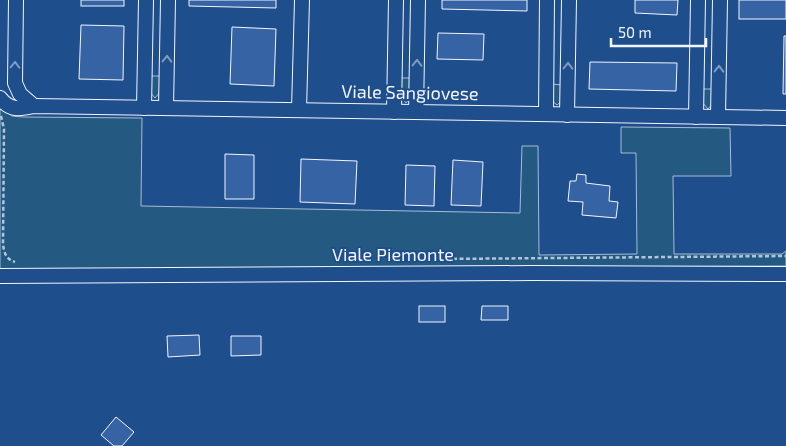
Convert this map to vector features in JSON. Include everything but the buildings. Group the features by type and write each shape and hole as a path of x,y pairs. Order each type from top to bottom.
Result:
{"street":[{"path":"16,0 15,83 20,94 34,106"},
{"path":"144,108 146,0"},
{"path":"166,108 168,0"},
{"path":"300,110 302,0"},
{"path":"394,112 396,0"},
{"path":"416,112 418,0"},
{"path":"546,114 547,0"},
{"path":"567,115 569,0"},
{"path":"696,117 698,0"},
{"path":"718,117 720,0"},
{"name":"Viale Sangiovese","path":"0,98 3,102 17,109 34,106 786,118"},
{"name":"Viale Piemonte","path":"0,276 532,273 786,274"}],"path":[{"path":"0,115 4,129 4,252 13,262 23,262"},
{"path":"432,259 786,256"}],"shaded area":[{"path":"149,76 162,76 161,91 155,98 149,91"},
{"path":"400,78 413,78 412,96 406,103 400,95"},
{"path":"551,84 563,85 563,100 557,105 551,100"},
{"path":"702,89 714,89 714,102 708,109 702,102"},
{"path":"0,108 12,116 23,117 142,118 141,206 520,213 522,146 538,146 539,255 637,254 636,153 621,153 621,127 730,128 731,176 673,176 674,254 782,254 786,251 786,266 0,269"}]}
